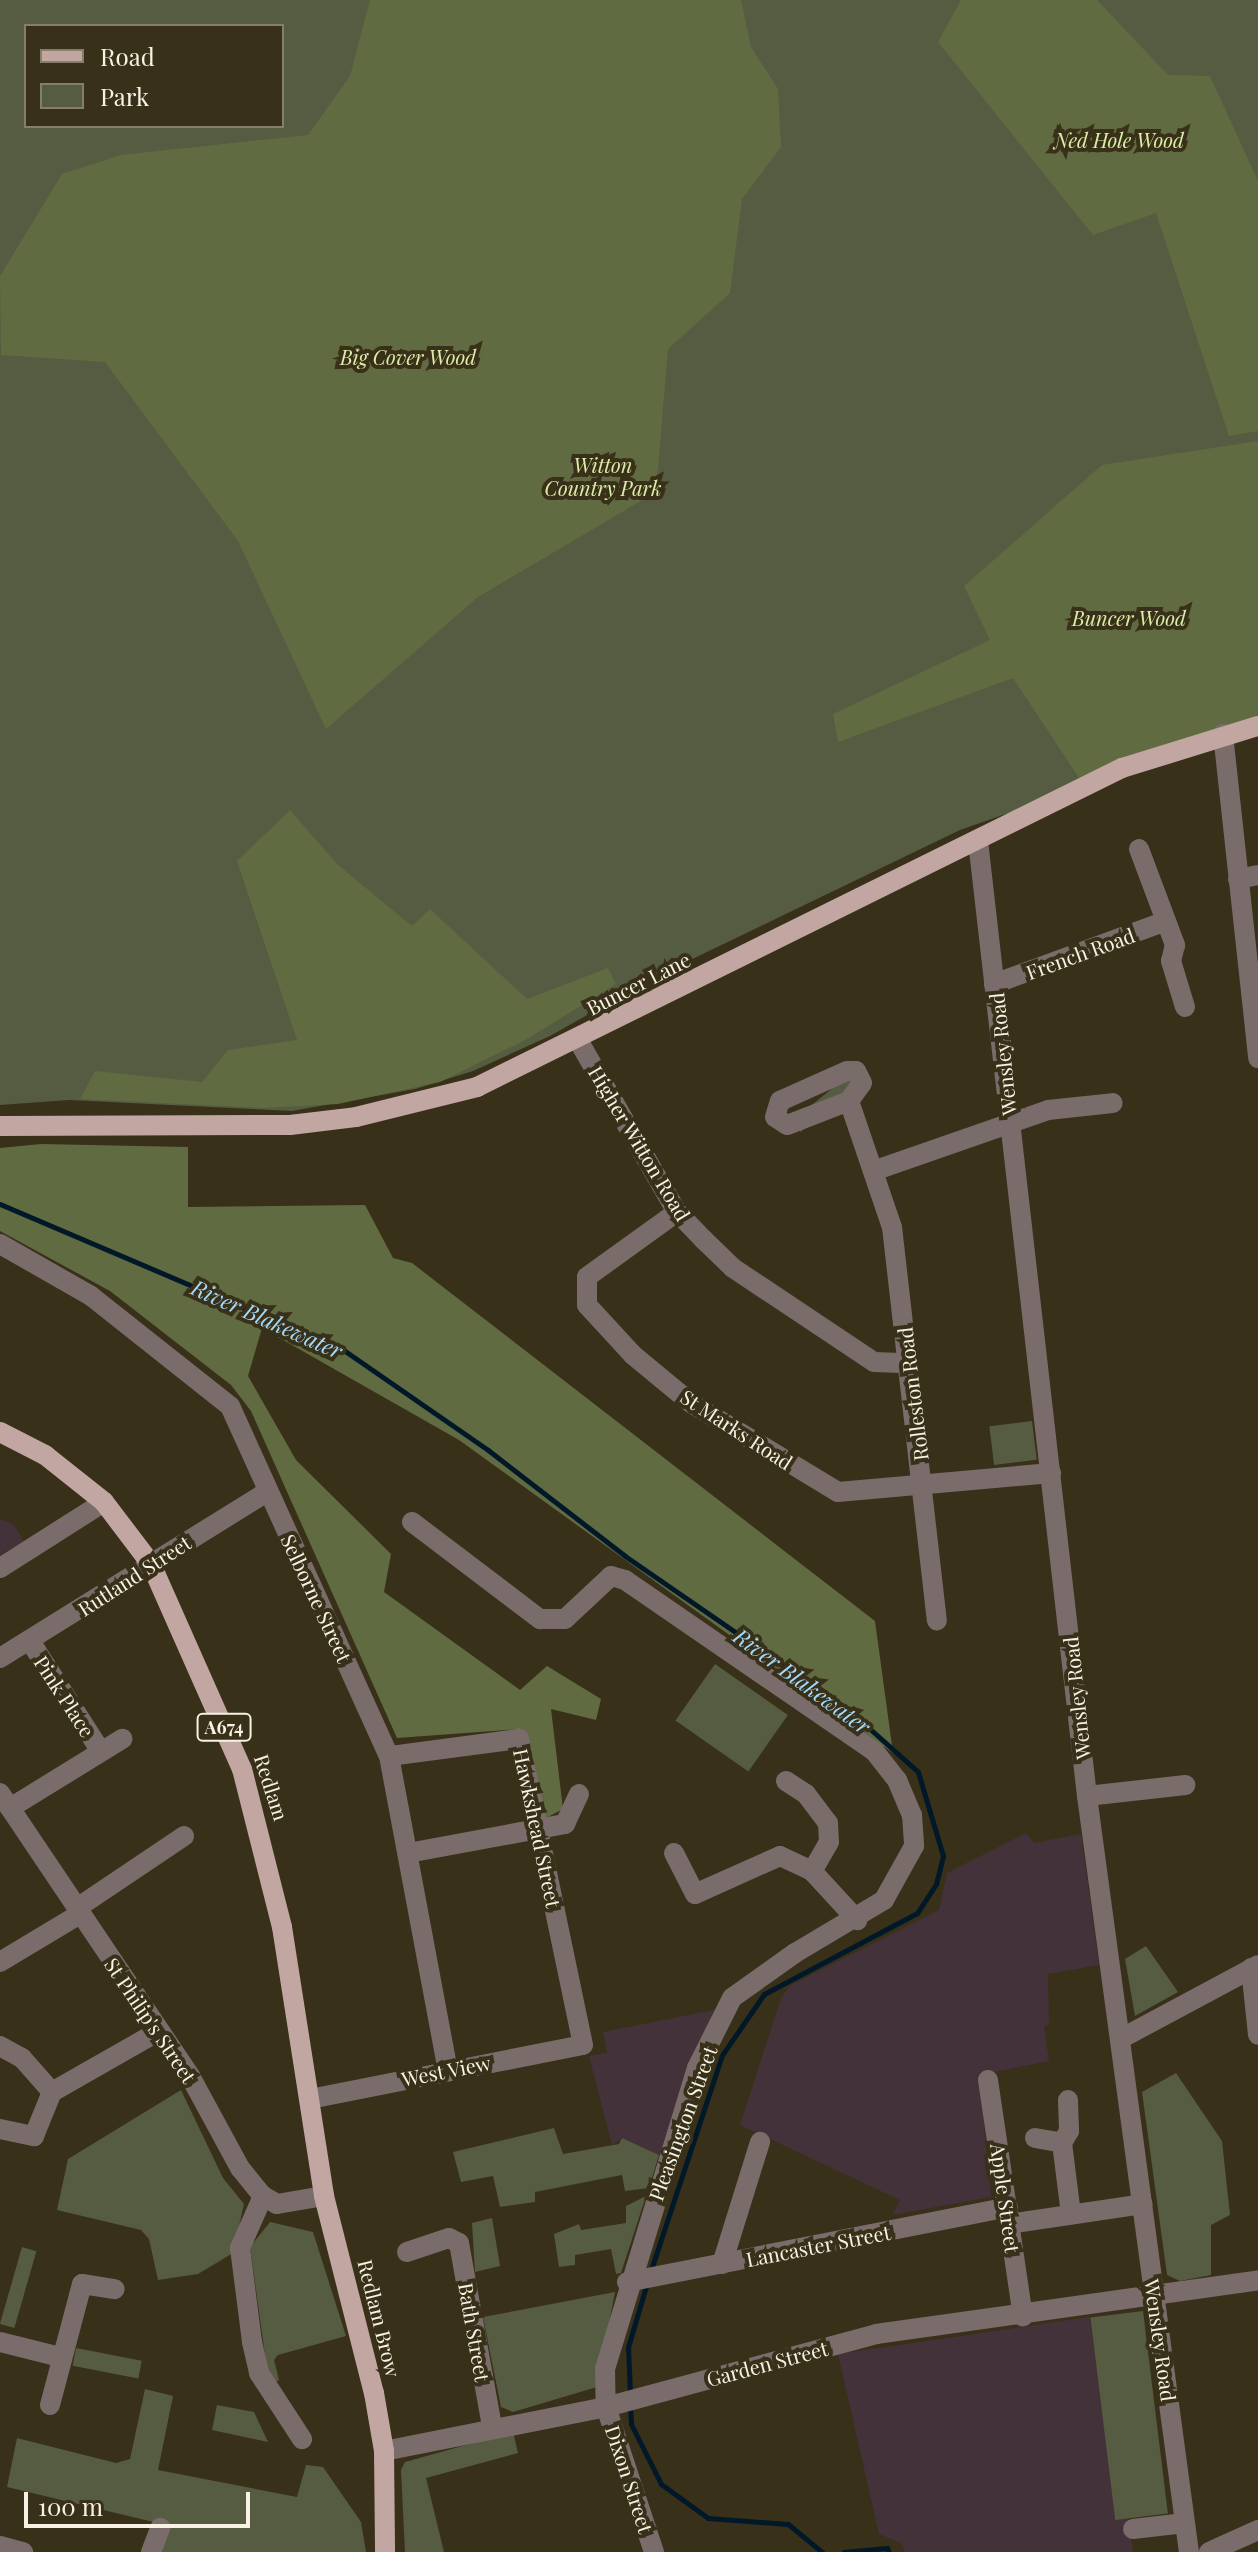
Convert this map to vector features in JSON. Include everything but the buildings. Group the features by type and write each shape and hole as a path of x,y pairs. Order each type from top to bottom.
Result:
{"main road":[{"name":"Buncer Lane","path":"0,1126 290,1125 356,1117 477,1087 578,1040 1122,768 1223,734 1258,726"},
{"name":"Redlam","path":"0,1432 45,1455 104,1502 151,1564 242,1769 263,1836 310,2099"},
{"name":"Redlam Brow","path":"310,2099 324,2196 384,2451 385,2552"}],"street":[{"path":"1223,734 1248,877 1258,1058"},
{"name":"Wensley Road","path":"978,841 1087,1796 1189,2552"},
{"path":"1139,849 1175,945 1171,961 1185,1007"},
{"name":"French Road","path":"994,984 1166,921"},
{"name":"Higher Witton Road","path":"578,1040 677,1212 733,1268 874,1362 907,1363"},
{"name":"Rolleston Road","path":"849,1101 876,1170 892,1227 924,1482 937,1620"},
{"path":"876,1170 1048,1110 1113,1103"},
{"name":"St Marks Road","path":"677,1212 587,1277 587,1305 633,1355 691,1403 822,1484 850,1494 924,1482 1051,1473"},
{"name":"Selborne Street","path":"0,1244 91,1296 230,1406 389,1756 448,2070"},
{"name":"Rutland Street","path":"0,1658 267,1492"},
{"path":"0,1568 104,1502"},
{"name":"Pleasington Street","path":"412,1522 540,1619 554,1622 576,1614 593,1589 611,1576 625,1580 875,1752 897,1780 912,1815 914,1846 884,1900 857,1920 795,1953 732,1998 697,2068 643,2279 605,2368 623,2402"},
{"name":"Pink Place","path":"30,1641 100,1750"},
{"path":"5,1800 122,1739"},
{"name":"Hawkshead Street","path":"389,1756 519,1739 583,2045"},
{"path":"786,1781 806,1794 828,1823 829,1842 812,1871"},
{"path":"1087,1796 1185,1785"},
{"path":"408,1853 565,1824 579,1794"},
{"name":"St Philip's Street","path":"5,1800 159,2031 240,2168 263,2196"},
{"path":"0,1962 184,1836"},
{"path":"674,1853 689,1899 780,1856 812,1871 857,1920"},
{"path":"1122,2038 1254,1967 1258,2035"},
{"path":"0,2129 34,2136 52,2092 159,2031"},
{"name":"West View","path":"310,2099 583,2045"},
{"path":"0,2046 22,2058 52,2092"},
{"name":"Apple Street","path":"988,2080 1023,2316"},
{"path":"1068,2100 1069,2131 1062,2143 1071,2214"},
{"path":"1035,2138 1062,2143"},
{"path":"722,2264 760,2142"},
{"path":"302,2439 259,2373 240,2248 263,2196 277,2204 324,2196"},
{"name":"Lancaster Street","path":"643,2279 1008,2215 1071,2214 1143,2204"},
{"name":"Bath Street","path":"407,2252 456,2238 492,2426"},
{"name":"Garden Street","path":"384,2451 492,2426 623,2402 876,2334 1023,2316 1258,2280"},
{"path":"50,2405 60,2357 82,2284 115,2289"},
{"path":"0,2342 60,2357"},
{"name":"Dixon Street","path":"623,2402 654,2552"},
{"path":"1133,2529 1185,2523"},
{"path":"151,2552 160,2528"},
{"path":"1209,2552 1258,2530"},
{"path":"0,2546 23,2552"}],"shaded area":[{"path":"0,1519 14,1525 24,1541 0,1555"},
{"path":"1026,1833 1034,1843 1081,1834 1099,1965 1048,1974 1049,2025 1044,2027 1049,2061 979,2075 991,2197 892,2215 900,2200 740,2125 781,1998 791,1985 939,1910 947,1873"},
{"path":"714,2010 659,2155 622,2138 612,2145 589,2056 607,2053 603,2032"},
{"path":"1090,2317 1116,2519 1128,2518 1133,2552 905,2552 901,2543 879,2534 838,2354"}],"green space":[{"name":"Witton Country Park","path":"0,0 1258,0 1258,726 960,830 651,979 550,1036 473,1071 415,1089 292,1111 69,1100 0,1105"},
{"name":"Big Cover Wood","path":"370,0 741,0 751,47 778,89 781,147 742,199 730,293 668,349 656,492 478,597 326,729 238,541 105,362 1,355 0,276 62,174 121,155 308,135 350,76"},
{"name":"Ned Hole Wood","path":"961,0 1097,0 1168,75 1210,76 1258,181 1258,431 1229,436 1156,213 1093,235 938,42"},
{"name":"Buncer Wood","path":"1258,441 1258,726 1085,787 1013,678 838,742 833,714 990,640 964,586 1102,465"},
{"path":"290,810 337,864 412,926 430,909 527,999 608,968 616,984 527,1039 440,1082 338,1104 266,1108 80,1099 95,1071 202,1082 228,1050 297,1040 237,861"},
{"path":"850,1074 859,1085 801,1132 792,1121"},
{"path":"41,1144 188,1147 188,1207 365,1205 393,1258 412,1263 875,1621 893,1753 459,1440 262,1328 248,1376 296,1460 391,1554 384,1592 520,1690 547,1666 601,1699 596,1720 551,1709 563,1809 544,1819 522,1729 397,1738 251,1411 231,1385 110,1291 0,1231 0,1148"},
{"path":"1032,1421 1037,1460 994,1465 989,1426"},
{"path":"715,1664 788,1715 748,1772 675,1721"},
{"path":"1146,1946 1178,1992 1135,2016 1125,1959"},
{"path":"1176,2073 1222,2141 1230,2215 1211,2225 1211,2275 1180,2281 1167,2275 1142,2092"},
{"path":"181,2090 223,2178 244,2204 233,2253 198,2274 158,2280 149,2239 141,2230 57,2210 68,2159"},
{"path":"554,2128 563,2154 619,2144 622,2138 659,2155 649,2188 625,2191 622,2175 535,2192 535,2202 500,2207 493,2176 461,2182 453,2152"},
{"path":"646,2196 621,2273 616,2274 611,2249 575,2255 575,2265 559,2267 554,2234 579,2224 581,2230 626,2223 626,2206"},
{"path":"492,2218 500,2266 475,2272 472,2223"},
{"path":"270,2222 313,2232 346,2336 278,2355 274,2360 279,2380 274,2383 267,2369 250,2247"},
{"path":"22,2247 36,2251 14,2328 0,2324"},
{"path":"615,2292 597,2387 513,2412 501,2407 483,2317"},
{"path":"1143,2311 1168,2513 1115,2520 1090,2317"},
{"path":"76,2348 142,2361 138,2378 73,2366"},
{"path":"145,2389 173,2396 158,2470 297,2497 306,2465 323,2467 361,2522 366,2552 160,2552 166,2525 7,2487 17,2438 116,2463 130,2459"},
{"path":"217,2405 254,2412 268,2442 212,2430"},
{"path":"513,2432 518,2453 426,2478 444,2552 405,2552 401,2470 405,2462"}],"waterway":[{"name":"River Blakewater","path":"0,1204 345,1351 488,1450 625,1556 851,1712 918,1772 943,1856 936,1884 917,1913 764,1994 722,2055 650,2273"},
{"name":"River Blakewater","path":"630,2394 628,2347 647,2283"},
{"name":"River Blakewater","path":"630,2408 631,2424 661,2484 708,2518 788,2524 822,2552"},
{"name":"River Blakewater","path":"844,2552 887,2548 889,2552"}]}
